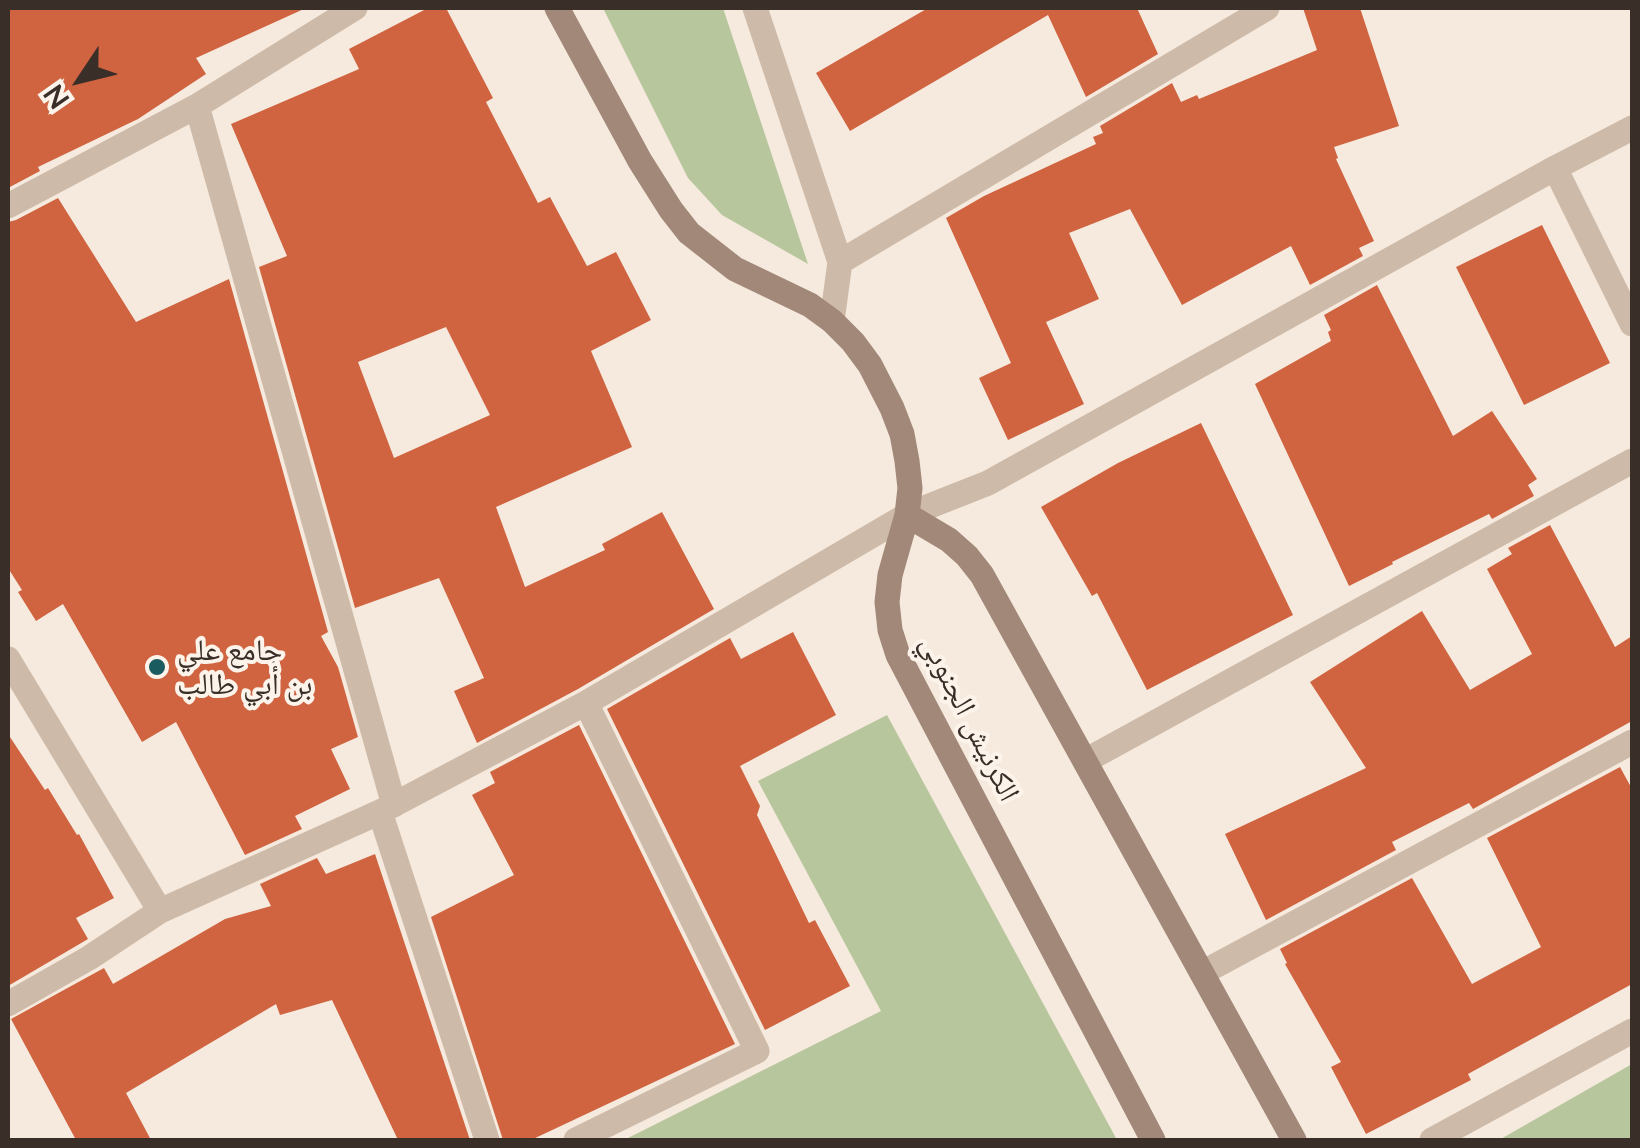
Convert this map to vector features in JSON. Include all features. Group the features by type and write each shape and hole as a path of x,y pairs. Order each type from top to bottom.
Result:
{"main road":[{"name":"الكرنيش الجنوبي","path":"557,8 640,161 690,233 735,269 832,321 870,365 902,434 910,488 887,602 898,655 1153,1140"},
{"path":"907,515 949,540 982,576 1294,1140"}],"street":[{"path":"8,206 197,106 355,8"},
{"path":"755,8 840,262 832,321"},
{"path":"840,262 1267,8"},
{"path":"197,106 387,809 487,1140"},
{"path":"8,1004 160,912 387,809 586,703 907,515 988,482 1632,128"},
{"path":"1555,168 1632,324"},
{"path":"1085,761 1632,461"},
{"path":"8,660 160,912"},
{"path":"576,1140 757,1051 586,703"},
{"path":"1202,973 1632,742"},
{"path":"1432,1140 1632,1031"}],"green space":[{"path":"603,8 723,8 808,264 722,215 688,178"},
{"path":"887,715 1117,1140 624,1140 881,1011 758,781"},
{"path":"1632,1064 1632,1140 1499,1140"}],"building":[{"path":"8,8 306,8 196,58 206,74 138,119 38,167 40,171 8,188"},
{"path":"428,8 446,8 493,98 486,102 538,203 550,197 587,266 616,252 651,320 591,351 632,447 496,507 525,587 605,550 602,544 662,512 714,609 477,743 454,691 484,678 439,578 355,608 259,267 287,256 231,124 359,69 349,49","holes":["446,327 490,415 394,458 358,362"]},
{"path":"928,8 1137,8 1158,54 1086,97 1048,15 850,131 816,73"},
{"path":"1303,8 1360,8 1399,126 1334,147 1374,241 1359,248 1363,256 1310,285 1291,246 1182,305 1130,209 1069,233 1099,299 1046,322 1084,404 1008,440 979,378 1011,363 946,218 1096,144 1093,137 1103,133 1100,126 1172,83 1181,102 1197,95 1199,99 1317,50"},
{"path":"58,198 136,322 229,279 328,632 321,636 338,667 358,737 331,749 350,789 295,816 302,829 245,855 176,722 142,742 63,604 36,621 8,568 8,222"},
{"path":"1542,225 1610,363 1524,405 1456,267"},
{"path":"1377,285 1453,436 1492,411 1537,479 1528,485 1534,496 1492,519 1489,514 1349,586 1255,384 1331,341 1324,315"},
{"path":"1201,423 1293,615 1147,690 1097,593 1092,596 1041,507 1118,463"},
{"path":"1550,525 1615,647 1632,636 1632,721 1473,809 1469,803 1392,842 1396,850 1266,920 1225,834 1366,768 1310,682 1422,611 1470,690 1532,654 1487,569 1512,554 1508,548"},
{"path":"793,632 836,715 740,766 760,806 757,815 809,923 815,920 850,986 765,1030 607,709 730,638 741,659"},
{"path":"579,725 735,1044 531,1140 503,1140 431,917 514,875 472,795 495,783 490,772"},
{"path":"8,734 79,834 114,898 76,918 88,939 8,986"},
{"path":"1620,767 1632,789 1632,984 1468,1074 1471,1080 1366,1134 1331,1067 1341,1062 1280,949 1412,878 1472,984 1541,947 1487,838"},
{"path":"375,854 470,1140 398,1140 332,1000 280,1015 276,1004 126,1093 151,1140 76,1140 11,1019 104,968 113,984 225,919 271,906 260,884 317,858 326,874"}],"place":[{"name":"جامع علي بن أبي طالب","path":"157,667"}]}
